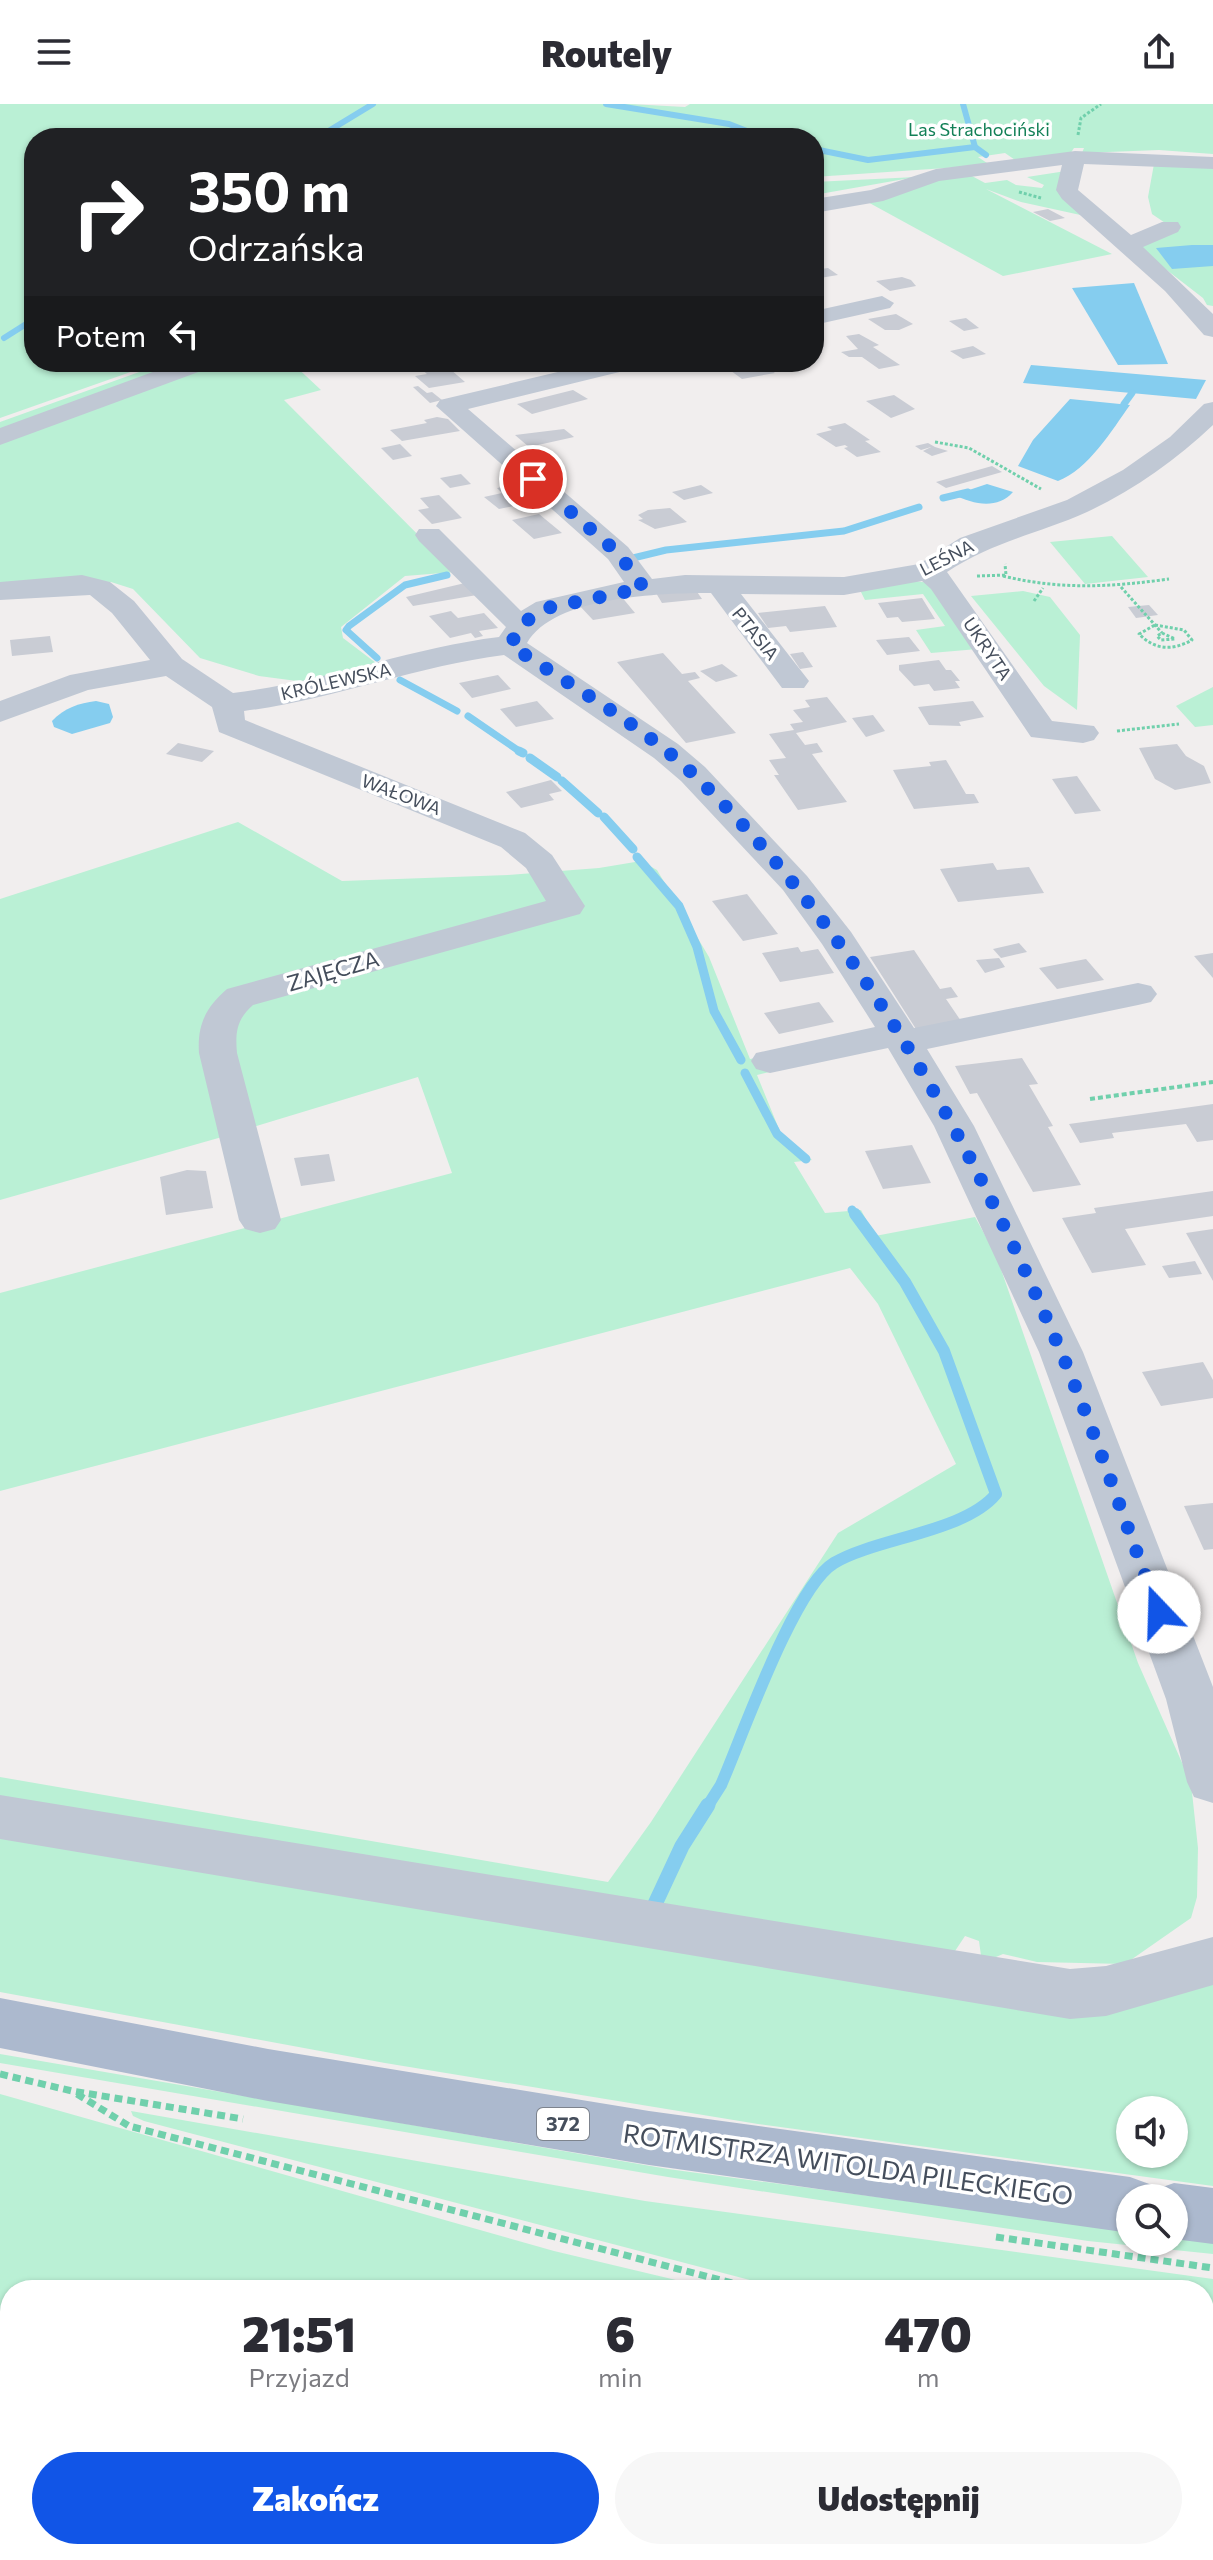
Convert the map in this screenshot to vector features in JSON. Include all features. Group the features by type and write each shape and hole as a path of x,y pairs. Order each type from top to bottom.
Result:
{"main road":[{"name":"ROTMISTRZA WITOLDA PILECKIEGO","path":"0,2023 268,2075 649,2138 1116,2203"},
{"path":"1188,2231 1213,2216"}],"street":[{"path":"1075,157 1067,190 1073,199 1085,206 1125,246 1178,289 1213,330"},
{"path":"824,204 875,196 936,175 1075,157 1213,163"},
{"path":"1125,246 1170,227"},
{"path":"824,316 882,303"},
{"path":"0,437 176,372"},
{"path":"590,372 449,406 618,553 644,588"},
{"name":"LEŚNA","path":"644,588 723,584 844,586 928,571 970,544 1072,508 1133,476 1179,443 1213,410"},
{"path":"429,535 512,619 517,634 693,774 795,883 838,940 901,1038 954,1126 1061,1352 1203,1697 1213,1782"},
{"name":"UKRYTA","path":"928,571 942,583 1042,730 1083,733"},
{"path":"0,591 82,584 100,588 123,607 171,666 227,703"},
{"name":"PTASIA","path":"723,584 727,598 793,681"},
{"name":"KRÓLEWSKA","path":"227,703 296,694 449,654 517,634 547,608 644,588"},
{"path":"0,712 81,682 171,666"},
{"name":"WAŁOWA","path":"227,703 230,725 513,840 540,862 567,906"},
{"name":"ZAJĘCZA","path":"260,1220 215,1028 225,1010 240,997 567,906"},
{"path":"770,1061 1138,994"},
{"path":"0,1817 1070,1994 1106,1991 1213,1961"}],"path":[{"path":"1075,157 1081,118 1101,104"},
{"path":"935,442 969,448 1072,508"},
{"path":"1003,576 1043,588 1080,591 1169,579"},
{"path":"1120,586 1162,633 1158,638 1169,641 1176,649"},
{"path":"1034,601 1043,588"},
{"path":"1155,625 1176,627 1190,635 1189,644 1176,649 1160,648 1140,638 1142,630 1155,625"},
{"path":"1083,733 1179,724"},
{"path":"1090,1099 1213,1082"},
{"path":"72,2091 129,2126 721,2280"},
{"path":"1188,2246 1213,2268"}],"green space":[{"name":"Las Strachociński","path":"0,104 630,104 685,107 690,104 1213,104 1213,154 1159,150 1082,153 1084,148 1074,148 1070,154 1018,162 1005,153 978,157 990,165 824,176 824,128 24,128 24,372 131,372 0,418"},
{"path":"1154,164 1213,168 1213,306 1207,305 1203,298 1137,247 1177,231 1152,214 1148,197"},
{"path":"1066,171 1085,216 1021,202 986,189 1112,254 1003,276 864,200 938,179 970,175 985,183 1007,180 1016,185 1042,188 1044,185 1027,177"},
{"path":"916,177 824,193 824,182"},
{"path":"139,372 167,372 0,434 0,422"},
{"path":"188,372 302,372 321,390 284,400 455,572 405,576 341,627 343,638 376,663 312,683 259,676 200,658 133,589 111,582 88,581 0,587 0,442"},
{"path":"1112,536 1148,577 1085,584 1050,542"},
{"path":"915,581 930,583 978,649 931,653 916,630 945,626 923,594 865,600 860,590"},
{"path":"1023,591 1050,597 1080,635 1077,710 1044,686 971,596"},
{"path":"1213,687 1213,725 1195,727 1176,706"},
{"path":"238,822 342,881 508,875 599,868 641,861 657,870 709,957 750,1059 866,1036 875,1047 757,1075 781,1134 812,1160 794,1162 825,1213 861,1210 875,1236 975,1217 996,1255 1138,1663 1191,1783 1198,1848 1197,1897 1191,1918 1125,1964 1037,1962 1003,1954 982,1963 979,1941 965,1936 951,1957 0,1802 0,1777 608,1882 651,1822 838,1533 956,1464 878,1304 850,1268 0,1491 0,1293 452,1173 418,1077 250,1128 223,1001 229,1135 0,1200 0,899"},
{"path":"0,1827 1033,2006 1213,1974 1213,2186 758,2124 385,2063 0,1992"},
{"path":"0,2054 668,2169 1116,2229 1116,2244 668,2177 0,2063"},
{"path":"0,2094 554,2251 676,2280 0,2280"},
{"path":"131,2111 645,2201 1213,2280 750,2280 133,2116"},
{"path":"1188,2239 1213,2242 1213,2254 1188,2251"}],"water":[{"path":"1213,245 1213,266 1172,269 1156,248"},
{"path":"1134,283 1168,364 1118,365 1072,288"},
{"path":"1031,365 1206,380 1196,399 1023,383"},
{"path":"1070,399 1130,405 1089,459 1069,476 1058,481 1018,466 1033,440"},
{"path":"987,484 1013,492 1000,501 985,504 954,495"},
{"path":"96,701 109,704 113,717 110,723 72,734 54,727 52,721 67,709"}],"building":[{"path":"1048,209 1065,218 1050,221 1033,212"},
{"path":"828,268 838,275 824,277 824,269"},
{"path":"902,277 916,286 890,291 876,281"},
{"path":"896,314 913,324 899,330 885,330 868,319"},
{"path":"966,318 979,328 964,331 949,321"},
{"path":"859,334 879,345 873,347 900,365 879,369 862,357 849,357 841,352 858,349 846,336"},
{"path":"973,346 986,354 963,359 950,351"},
{"path":"425,372 453,372 465,382 429,388 415,376 427,374"},
{"path":"732,372 775,373 742,379"},
{"path":"418,386 442,400 430,403 413,387"},
{"path":"573,390 588,399 532,414 517,404"},
{"path":"894,395 915,409 891,418 866,401"},
{"path":"437,417 448,419 460,431 402,441 390,430 427,423 424,420"},
{"path":"845,423 870,440 865,441 881,452 857,457 844,448 848,447 845,445 836,447 816,434 832,430 827,427"},
{"path":"564,429 574,437 529,447 515,435"},
{"path":"928,443 948,451 932,456 923,451 931,447 921,450 915,446"},
{"path":"400,444 412,456 393,460 381,448"},
{"path":"992,466 1002,472 946,488 936,482"},
{"path":"461,474 471,484 450,488 440,478"},
{"path":"701,485 713,493 684,500 672,492"},
{"path":"508,486 517,494 527,496 521,497 528,503 499,509 484,497 502,493 497,488"},
{"path":"439,495 462,518 432,524 418,510 429,508 420,498"},
{"path":"670,508 687,522 655,529 638,520 643,519 638,515 648,510"},
{"path":"539,514 562,533 534,539 512,520"},
{"path":"465,583 477,595 413,606 406,597"},
{"path":"695,589 702,599 662,603 656,593"},
{"path":"621,596 635,613 593,620 578,604"},
{"path":"922,598 935,619 902,622 898,617 887,618 878,603"},
{"path":"1149,605 1158,615 1136,618 1128,607"},
{"path":"825,606 837,627 790,632 786,626 768,628 758,613"},
{"path":"451,611 458,618 484,613 498,628 479,631 483,636 475,638 471,633 450,638 429,616"},
{"path":"50,636 53,652 12,656 10,640"},
{"path":"909,637 920,651 887,655 876,640"},
{"path":"803,652 813,667 800,669 790,654"},
{"path":"663,653 682,674 695,672 700,678 688,681 736,733 686,743 617,662"},
{"path":"939,660 960,681 955,681 960,688 934,691 929,684 914,686 899,670 899,665"},
{"path":"722,664 738,676 716,682 700,671"},
{"path":"498,675 511,689 472,698 459,683"},
{"path":"827,697 847,722 796,733 805,745 817,743 823,752 812,754 847,802 798,810 774,775 779,775 769,760 786,758 769,734 794,730 790,724 803,722 793,710 810,707 805,700"},
{"path":"537,701 554,719 516,727 500,709"},
{"path":"973,701 984,717 959,722 961,726 929,725 918,707"},
{"path":"873,715 885,731 866,737 852,718"},
{"path":"178,743 214,751 202,762 166,754"},
{"path":"1177,744 1186,756 1204,766 1211,783 1175,790 1155,779 1139,748"},
{"path":"946,760 966,794 974,794 979,803 914,809 893,770 931,766 929,762"},
{"path":"1077,776 1101,811 1075,814 1052,779"},
{"path":"551,780 562,791 549,794 554,800 521,808 506,792"},
{"path":"993,863 997,870 1029,867 1044,893 958,902 940,869"},
{"path":"747,894 778,934 743,941 712,901"},
{"path":"1019,943 1027,952 1001,958 993,949"},
{"path":"798,947 801,952 818,949 834,973 780,982 762,953"},
{"path":"914,950 940,989 951,987 958,997 946,999 961,1021 916,1029 870,957"},
{"path":"1213,953 1213,978 1194,956"},
{"path":"999,958 1005,967 985,973 976,960"},
{"path":"1086,959 1104,980 1057,989 1039,968"},
{"path":"819,1002 834,1022 779,1034 764,1013"},
{"path":"1022,1058 1038,1084 1029,1085 1053,1126 1048,1127 1081,1185 1033,1192 977,1093 970,1094 955,1066"},
{"path":"1213,1104 1213,1140 1197,1142 1186,1124 1112,1133 1114,1138 1080,1143 1069,1124"},
{"path":"912,1145 931,1183 883,1189 865,1151"},
{"path":"329,1154 335,1181 301,1186 294,1158"},
{"path":"187,1170 206,1171 213,1208 166,1215 160,1177"},
{"path":"1213,1191 1213,1216 1125,1229 1146,1265 1092,1273 1062,1218 1096,1213 1094,1208"},
{"path":"1213,1229 1213,1281 1186,1233"},
{"path":"1195,1261 1202,1274 1169,1278 1162,1266"},
{"path":"1203,1362 1213,1380 1213,1398 1161,1406 1142,1372"},
{"path":"1213,1503 1213,1549 1204,1550 1184,1506"}],"waterway":[{"path":"333,128 373,104"},
{"path":"606,104 739,128"},
{"path":"963,104 975,147"},
{"path":"824,151 868,160 975,147"},
{"path":"975,147 986,155"},
{"path":"4,338 24,325"},
{"path":"1124,404 1132,393"},
{"path":"943,498 968,492"},
{"path":"633,558 666,550 844,531 919,507"},
{"path":"377,658 346,630 349,626 405,585 447,575"},
{"path":"400,680 457,711"},
{"path":"468,716 519,751"},
{"path":"519,751 523,753"},
{"path":"530,758 557,777"},
{"path":"562,781 598,813"},
{"path":"604,817 633,849"},
{"path":"637,857 679,906 697,947 714,1011 741,1060"},
{"path":"745,1073 777,1134 806,1159"},
{"path":"852,1210 856,1216"},
{"path":"707,1807 721,1785 786,1631 819,1577 834,1563 852,1554 964,1517 996,1494 944,1351 905,1282 855,1214"},
{"path":"655,1904 682,1846 708,1805"}],"route":[{"path":"533,479 618,553 644,588 610,592 547,608 523,623 510,645 666,751 693,774 795,883 838,940 954,1126 1061,1352 1159,1612"}]}
